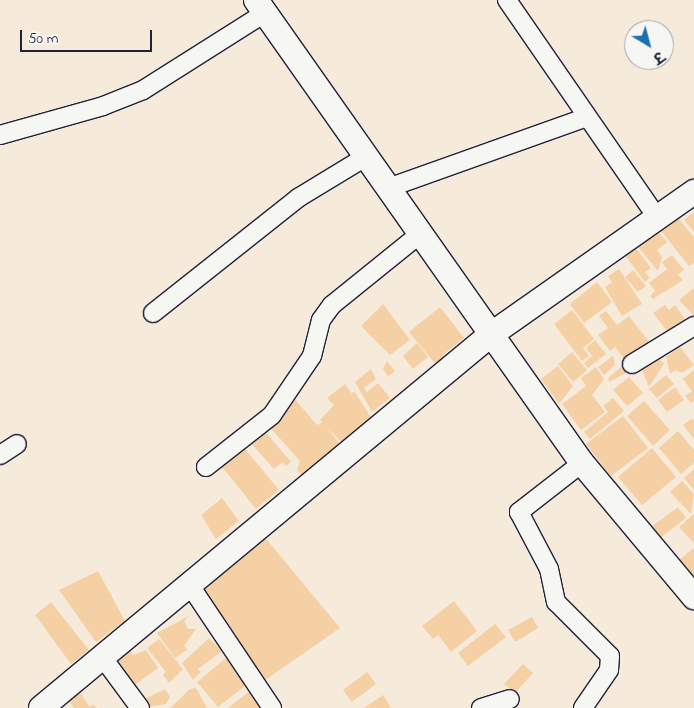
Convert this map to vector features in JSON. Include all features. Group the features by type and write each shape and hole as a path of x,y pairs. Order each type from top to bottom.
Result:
{"street":[{"path":"507,0 585,118 656,216"},
{"path":"0,135 103,106 143,90 260,6 367,156 489,336 582,463 694,597"},
{"path":"388,188 585,118"},
{"path":"153,313 298,198 367,156"},
{"path":"41,708 191,587 489,336 656,216 694,192"},
{"path":"206,467 272,415 312,356 321,320 332,304 420,234"},
{"path":"632,364 694,326"},
{"path":"0,455 16,444"},
{"path":"582,463 519,512 549,569 556,602 610,656 609,670 583,708"},
{"path":"191,587 272,708"},
{"path":"102,658 140,708"},
{"path":"481,708 510,698"}],"building":[{"path":"694,212 694,232 684,220"},
{"path":"678,218 694,237 694,263 689,266 661,231"},
{"path":"653,225 667,242 657,250 662,257 658,271 634,242"},
{"path":"633,244 651,268 645,272 650,278 645,282 623,253"},
{"path":"672,255 684,270 678,275 683,280 653,299 650,296 655,291 649,283 667,269 662,262"},
{"path":"619,269 642,304 622,316 605,287 612,282 608,276"},
{"path":"633,270 646,286 638,292 625,277"},
{"path":"597,282 612,302 584,323 570,304"},
{"path":"694,288 694,316 679,300"},
{"path":"383,304 410,340 390,355 361,326"},
{"path":"665,305 669,310 675,305 685,319 668,332 653,313"},
{"path":"440,307 464,338 444,354 437,366 409,332"},
{"path":"572,310 594,339 583,348 589,356 582,361 554,324"},
{"path":"606,311 617,325 629,316 650,343 626,361 615,347 610,351 598,335 608,328 599,316"},
{"path":"595,340 606,354 588,368 584,363 592,356 586,348"},
{"path":"417,343 428,357 413,369 403,356"},
{"path":"680,347 694,365 682,373 675,370 670,374 666,357"},
{"path":"572,352 587,370 573,382 558,364"},
{"path":"613,356 615,365 604,375 598,367"},
{"path":"657,356 664,364 649,387 642,370"},
{"path":"387,361 395,371 388,377 383,369"},
{"path":"558,366 573,386 559,404 541,379"},
{"path":"596,367 604,379 592,395 605,412 581,430 562,404 586,386 581,378"},
{"path":"621,367 626,373 609,382 608,378"},
{"path":"371,369 376,379 364,388 367,392 378,383 390,398 372,412 355,382"},
{"path":"694,370 694,401 691,403 685,396 692,391 683,379"},
{"path":"666,375 674,384 657,398 649,389"},
{"path":"629,377 643,393 627,406 613,390"},
{"path":"345,384 351,393 355,392 377,427 345,446 320,420 334,405 327,398"},
{"path":"675,387 684,400 667,412 658,400"},
{"path":"293,397 317,425 323,422 341,446 302,475 297,470 300,461 267,424"},
{"path":"613,398 624,411 590,439 584,432 608,412 603,406"},
{"path":"644,401 670,430 653,446 627,416"},
{"path":"623,416 648,448 611,476 586,444"},
{"path":"691,419 694,420 694,439 683,425"},
{"path":"263,429 291,462 286,466 283,462 274,469 248,440"},
{"path":"678,431 694,450 694,463 681,474 659,448"},
{"path":"241,444 279,490 256,509 219,463"},
{"path":"652,448 676,477 642,505 618,477"},
{"path":"694,469 694,490 684,478"},
{"path":"682,481 694,494 691,514 670,492"},
{"path":"222,498 239,521 216,539 201,515"},
{"path":"678,507 686,518 660,538 651,527"},
{"path":"694,514 694,543 679,527"},
{"path":"263,535 340,628 264,681 196,592"},
{"path":"694,548 694,576 692,578 679,560"},
{"path":"98,571 125,621 96,642 59,590"},
{"path":"454,601 477,631 451,652 438,635 433,639 422,626"},
{"path":"51,602 89,650 71,664 35,615"},
{"path":"189,616 184,621 188,629 196,629 184,646 188,649 175,658 157,633"},
{"path":"532,617 538,628 515,642 508,630"},
{"path":"495,624 506,637 468,666 458,653"},
{"path":"209,638 222,651 198,669 201,672 193,680 182,663"},
{"path":"159,639 183,669 169,683 163,675 166,672 147,648"},
{"path":"129,648 133,655 146,650 158,668 129,689 115,670 120,665 115,659"},
{"path":"226,658 250,682 218,707 197,682"},
{"path":"523,664 533,673 515,693 504,684"},
{"path":"367,672 376,684 352,702 343,690"},
{"path":"255,687 268,708 228,708"},
{"path":"77,688 90,707 93,704 97,708 74,708 66,697"},
{"path":"196,688 207,708 170,708 190,689"},
{"path":"165,689 170,697 166,704 143,708 140,701"},
{"path":"383,695 391,708 364,708"}]}
